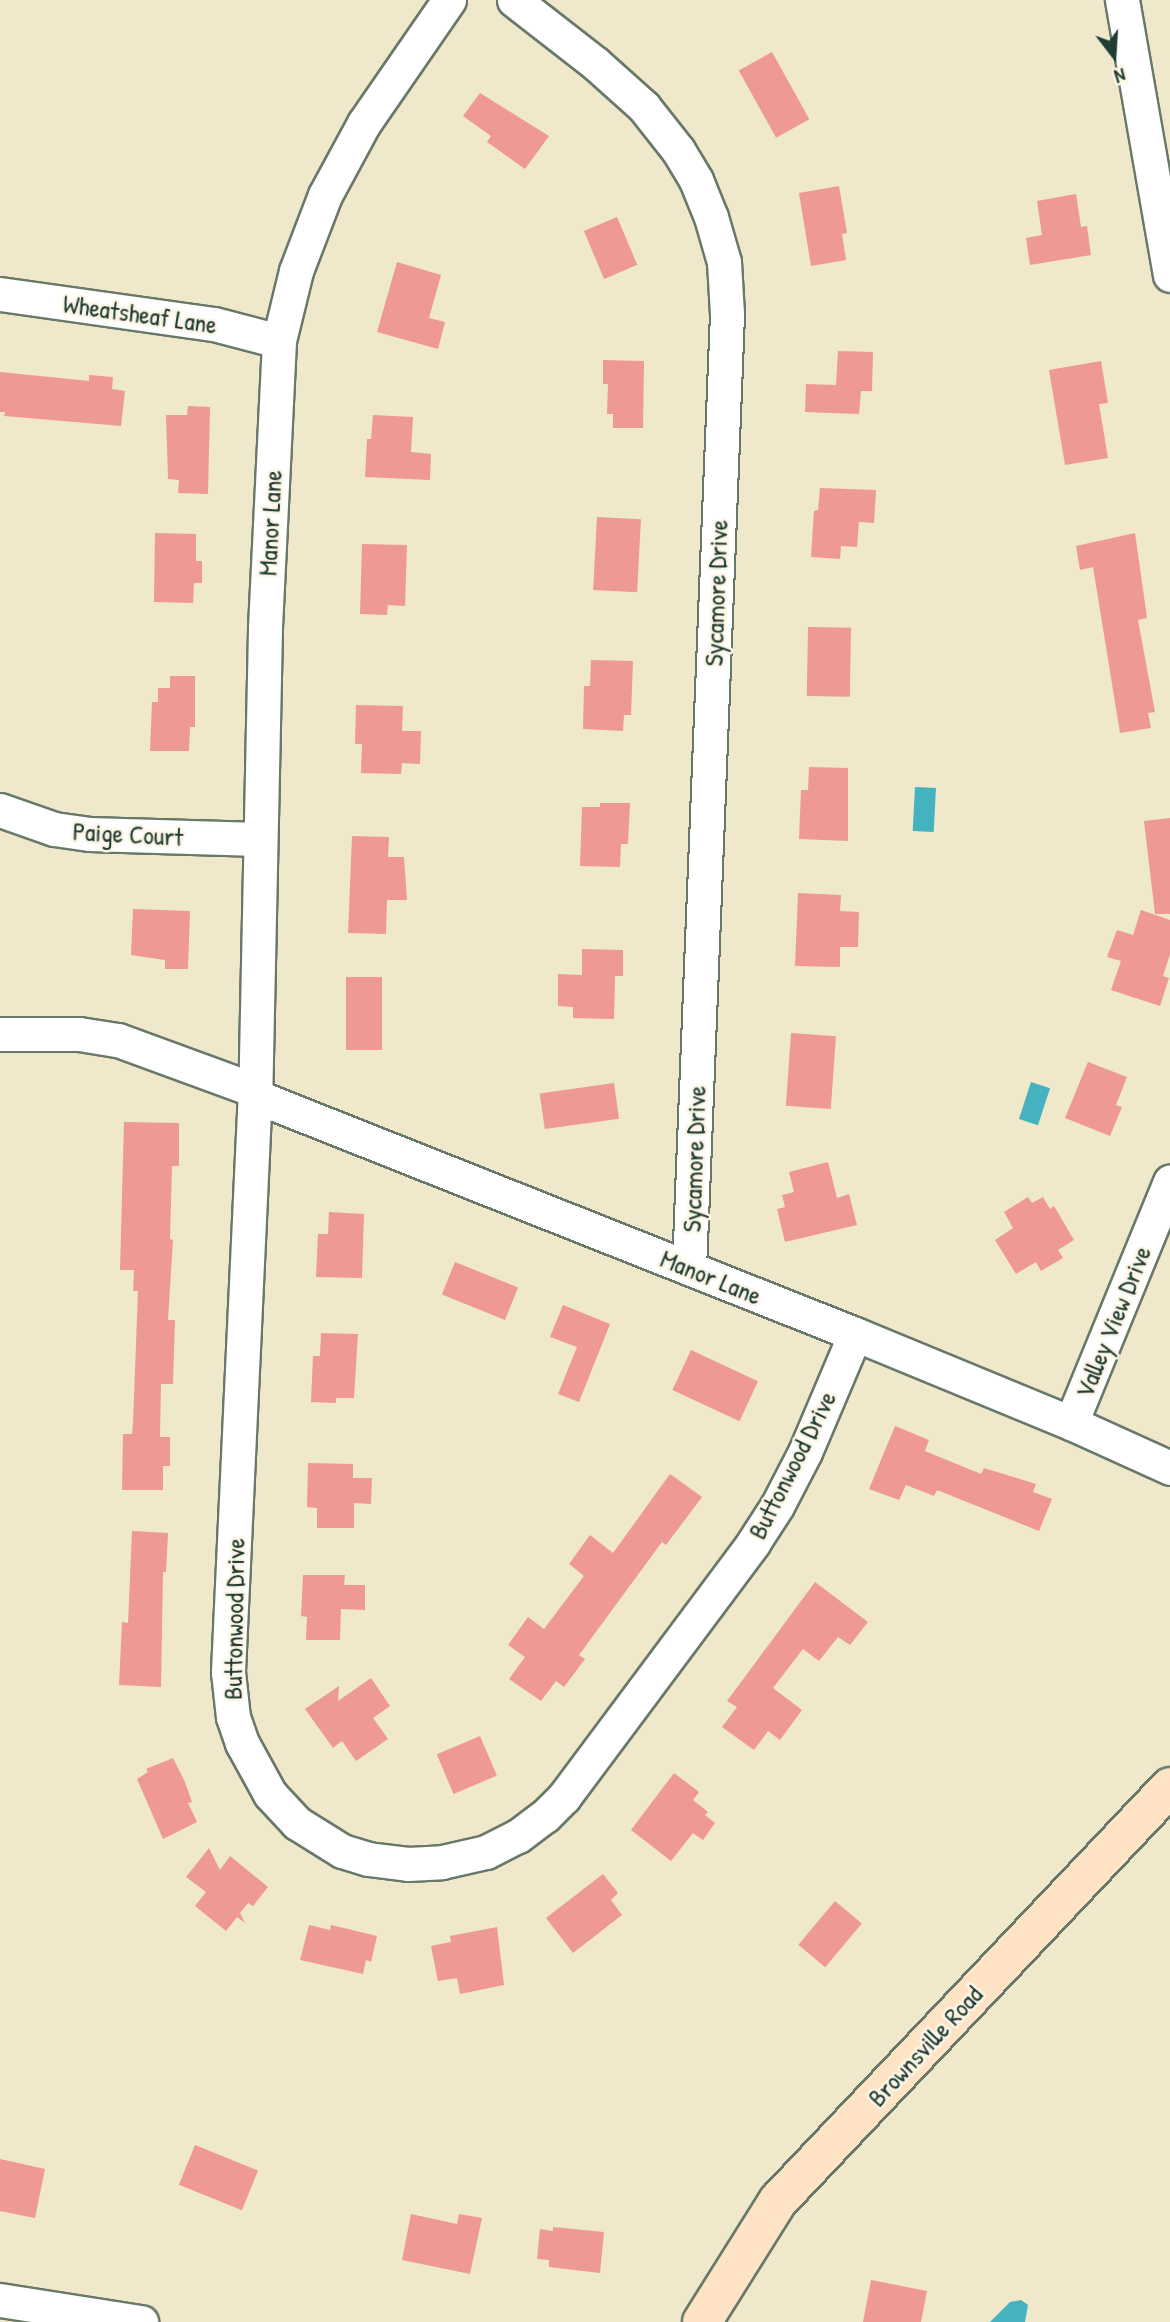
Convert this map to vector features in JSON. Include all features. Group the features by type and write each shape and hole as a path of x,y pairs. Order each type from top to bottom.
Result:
{"street":[{"name":"Manor Lane","path":"255,1093 265,629 279,341 296,271 325,195 364,123 449,0"},
{"name":"Sycamore Drive","path":"514,0 595,63 644,107 678,150 706,205 724,262 727,314 689,1268"},
{"path":"1122,0 1170,275"},
{"name":"Wheatsheaf Lane","path":"0,294 214,324 279,341"},
{"name":"Paige Court","path":"0,810 54,829 89,834 259,839"},
{"name":"Manor Lane","path":"0,1034 79,1034 118,1040 855,1334 1071,1423 1170,1468"},
{"name":"Buttonwood Drive","path":"255,1093 228,1672 232,1706 242,1743 270,1794 297,1823 342,1851 368,1859 408,1864 442,1862 486,1852 518,1836 564,1797 753,1543 777,1506 804,1452 855,1334"},
{"name":"Valley View Drive","path":"1071,1423 1170,1182"},
{"name":"Brownsville Road","path":"702,2322 778,2201 1170,1787"},
{"path":"0,2300 141,2322"}],"water":[{"path":"915,787 936,788 934,832 913,831"},
{"path":"1031,1082 1050,1088 1038,1125 1019,1119"},
{"path":"1021,2300 1028,2305 1025,2322 990,2322 1010,2302"}],"building":[{"path":"772,52 809,119 776,138 739,70"},
{"path":"480,93 549,136 525,169 487,142 491,136 463,116"},
{"path":"839,186 847,233 842,234 846,260 811,266 799,193"},
{"path":"1076,194 1081,227 1087,226 1091,255 1030,265 1026,238 1042,235 1037,201"},
{"path":"617,217 637,265 604,279 584,231"},
{"path":"397,262 441,275 429,318 445,322 438,349 377,332"},
{"path":"838,351 873,352 872,391 861,391 859,414 805,412 806,384 836,385"},
{"path":"603,360 644,361 643,428 613,428 613,414 607,414 608,384 603,384"},
{"path":"1101,361 1108,403 1099,404 1108,458 1065,465 1049,370"},
{"path":"0,372 89,381 89,375 113,377 112,389 125,391 121,426 4,416 5,412 0,412"},
{"path":"188,406 210,407 208,494 178,493 179,480 168,479 166,415 187,415"},
{"path":"373,415 413,417 411,452 431,454 430,480 365,477 367,439 371,439"},
{"path":"820,488 876,490 874,523 859,522 857,547 841,546 840,559 811,557 814,511 818,510"},
{"path":"597,517 641,519 637,592 593,590"},
{"path":"155,533 196,534 196,561 202,561 202,583 194,583 193,603 154,602"},
{"path":"1135,533 1147,618 1138,620 1155,712 1148,713 1151,728 1120,733 1093,567 1080,570 1076,546"},
{"path":"362,544 407,545 405,606 388,605 387,615 360,614"},
{"path":"808,627 851,628 850,697 807,696"},
{"path":"591,660 633,661 631,715 624,715 623,731 583,729 584,686 590,686"},
{"path":"170,676 195,676 195,727 190,727 189,751 150,751 152,702 158,702 158,688 170,688"},
{"path":"356,705 403,706 402,731 421,731 420,764 402,763 401,774 361,773 362,744 355,744"},
{"path":"809,767 848,768 848,841 799,839 801,790 808,790"},
{"path":"600,803 630,803 628,844 621,844 620,867 580,866 582,807 600,807"},
{"path":"1170,818 1170,914 1155,914 1144,821"},
{"path":"352,836 389,837 388,857 404,857 407,900 387,900 386,934 348,933"},
{"path":"798,893 841,895 840,911 859,912 858,947 840,947 840,967 795,966"},
{"path":"133,909 190,911 188,969 165,969 165,960 131,955"},
{"path":"1141,910 1170,920 1170,954 1163,976 1169,978 1160,1006 1111,990 1121,961 1107,957 1117,930 1133,935"},
{"path":"582,949 623,950 623,976 615,976 614,1019 573,1018 573,1007 558,1006 558,974 582,975"},
{"path":"346,977 382,977 382,1050 346,1050"},
{"path":"791,1033 836,1036 831,1109 786,1106"},
{"path":"1088,1062 1127,1077 1116,1105 1122,1107 1110,1136 1065,1118"},
{"path":"614,1083 619,1119 545,1129 540,1093"},
{"path":"124,1122 179,1123 179,1166 172,1166 170,1239 173,1240 168,1320 175,1320 173,1384 161,1384 160,1437 170,1437 170,1466 163,1466 163,1490 122,1490 123,1434 132,1434 133,1423 138,1291 133,1291 134,1270 120,1270"},
{"path":"828,1162 837,1198 849,1194 857,1225 785,1242 777,1209 785,1207 782,1195 794,1192 789,1172"},
{"path":"1028,1197 1032,1203 1043,1197 1050,1209 1054,1206 1074,1240 1058,1250 1063,1258 1041,1271 1036,1262 1016,1274 995,1240 1013,1228 1004,1212"},
{"path":"329,1212 364,1214 362,1278 316,1277 318,1234 328,1234"},
{"path":"455,1262 518,1287 505,1320 442,1294"},
{"path":"563,1305 610,1324 579,1402 558,1394 577,1347 550,1337"},
{"path":"321,1333 358,1334 354,1398 336,1398 336,1403 311,1402 313,1356 320,1356"},
{"path":"691,1350 758,1381 739,1421 672,1390"},
{"path":"895,1426 929,1440 925,1451 981,1474 984,1468 1036,1484 1033,1492 1052,1499 1039,1531 937,1490 934,1496 906,1485 899,1500 869,1489"},
{"path":"308,1463 353,1464 353,1478 372,1478 371,1504 354,1503 354,1528 317,1528 317,1508 307,1507"},
{"path":"670,1474 702,1497 666,1545 662,1542 579,1655 585,1659 564,1687 556,1681 541,1701 509,1679 525,1657 508,1645 528,1617 544,1629 584,1576 569,1564 590,1535 613,1553"},
{"path":"132,1531 168,1533 166,1572 163,1572 161,1687 119,1685 122,1622 128,1623"},
{"path":"303,1575 345,1575 344,1585 365,1585 365,1610 341,1609 340,1640 306,1640 307,1617 301,1616"},
{"path":"815,1582 868,1622 850,1645 838,1637 819,1661 803,1649 773,1688 802,1710 780,1740 768,1731 754,1750 722,1727 737,1707 727,1701"},
{"path":"371,1678 390,1706 373,1718 388,1739 356,1761 342,1741 333,1748 305,1709 339,1686 338,1701"},
{"path":"480,1736 497,1776 454,1794 437,1754"},
{"path":"173,1758 185,1782 192,1802 188,1803 197,1822 163,1839 137,1779 148,1772 146,1769"},
{"path":"674,1773 699,1792 693,1800 708,1812 705,1815 715,1823 703,1840 693,1833 671,1861 631,1830"},
{"path":"209,1848 220,1870 230,1856 268,1887 253,1906 248,1903 240,1913 245,1923 237,1917 226,1931 195,1906 206,1892 186,1877"},
{"path":"603,1874 618,1893 611,1900 622,1915 573,1953 546,1918"},
{"path":"835,1901 862,1923 825,1967 798,1945"},
{"path":"309,1925 330,1930 331,1925 377,1936 371,1962 366,1960 363,1974 300,1960"},
{"path":"497,1927 504,1985 460,1994 457,1978 438,1981 431,1946 451,1942 450,1936"},
{"path":"195,2145 258,2170 242,2210 179,2185"},
{"path":"0,2159 45,2169 35,2218 0,2211"},
{"path":"411,2214 457,2224 459,2214 482,2218 470,2274 402,2260"},
{"path":"553,2227 604,2232 600,2273 549,2267 549,2260 537,2259 540,2229 553,2231"},
{"path":"871,2280 927,2291 921,2322 863,2322"}]}
